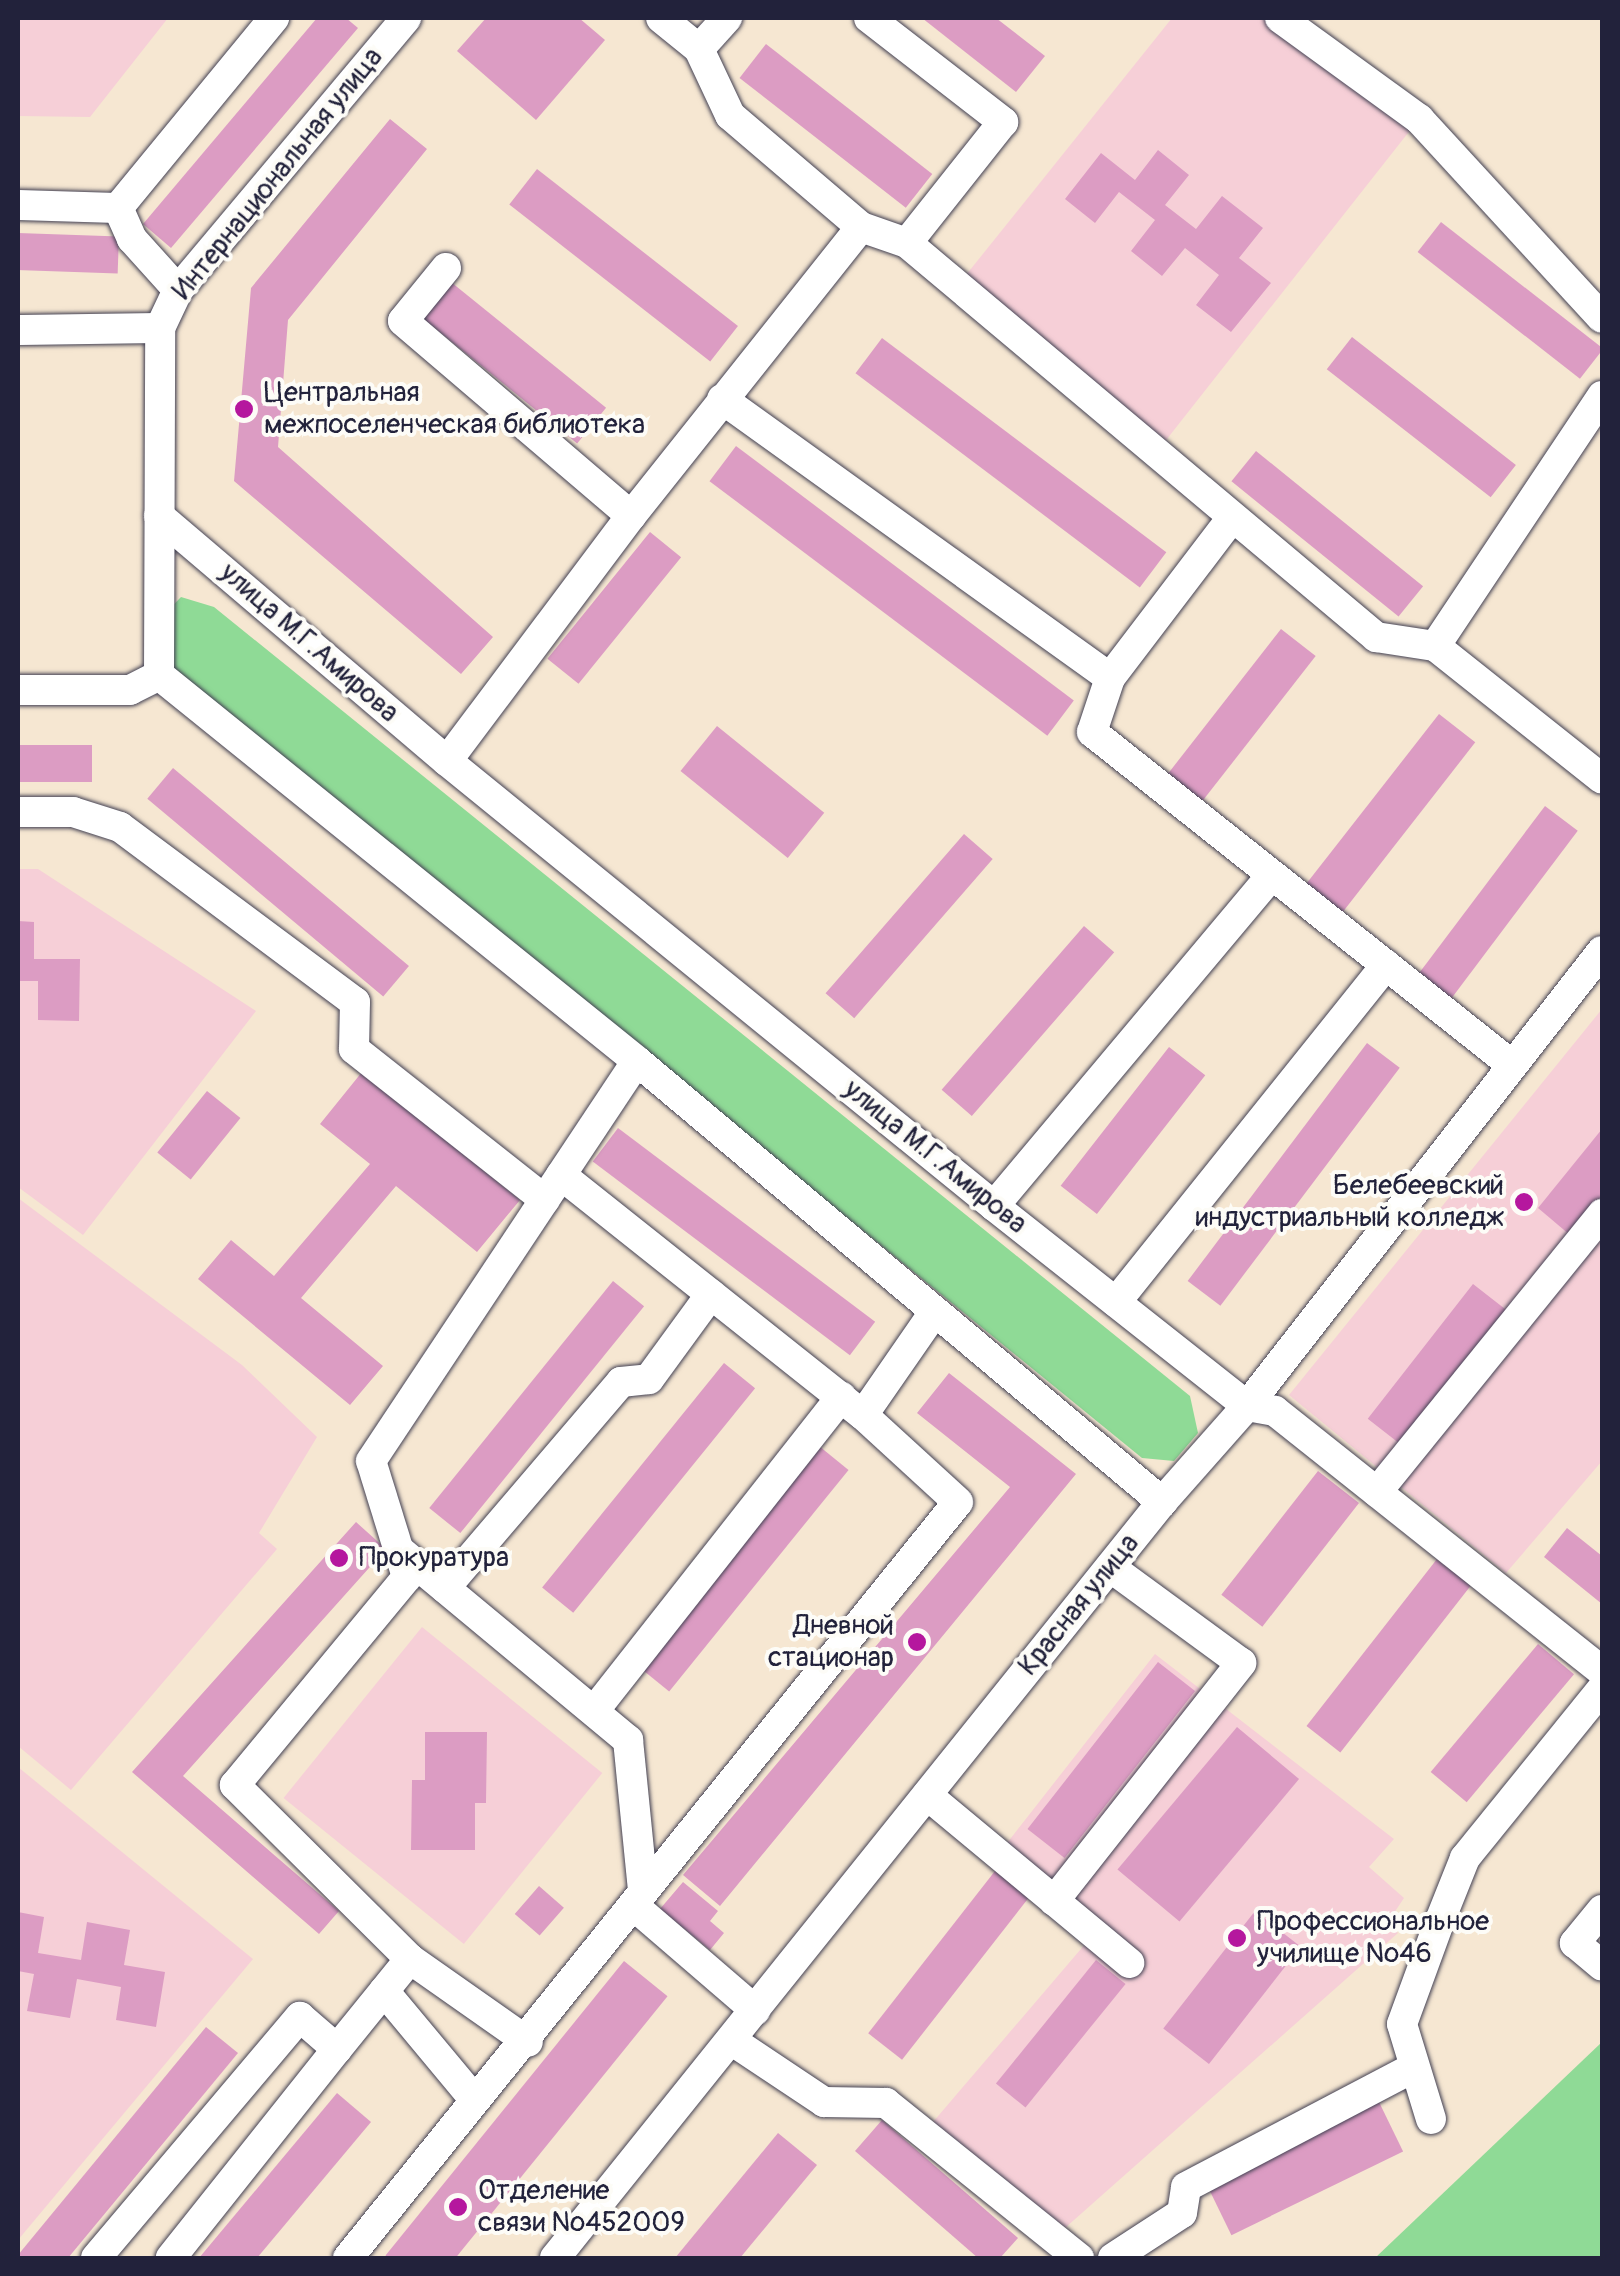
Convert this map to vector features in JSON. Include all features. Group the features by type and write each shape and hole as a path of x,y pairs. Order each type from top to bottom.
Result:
{"street":[{"path":"118,208 274,18"},
{"name":"Интернациональная улица","path":"160,516 160,328 178,290 406,18"},
{"path":"661,18 699,49 730,115 861,228 906,243 1231,520 1376,636 1436,646 1602,779"},
{"path":"699,49 727,18"},
{"path":"869,18 1003,122 906,243"},
{"path":"1280,18 1419,118 1602,318"},
{"path":"18,205 118,208"},
{"path":"118,208 132,239 178,290"},
{"path":"448,761 631,516 861,228"},
{"path":"446,268 403,321 631,516"},
{"path":"18,330 160,328"},
{"path":"1436,646 1602,396"},
{"path":"722,400 1110,678"},
{"path":"159,675 160,516"},
{"name":"улица М.Г.Амирова","path":"160,516 394,717 994,1206 1247,1406 1276,1410 1602,1671"},
{"path":"1231,520 1110,678 1092,732 1512,1065"},
{"path":"18,690 130,690 159,675"},
{"path":"159,675 637,1061 1162,1502"},
{"path":"18,812 74,812 120,827 355,1002 354,1049 711,1294 852,1406 958,1502 638,1898 528,2042 474,2100 348,2258"},
{"path":"994,1206 1272,874"},
{"name":"Красная улица","path":"564,2255 1110,1566 1247,1406 1602,951"},
{"path":"1116,1302 1386,965"},
{"path":"528,2042 410,1959 235,1785 407,1577 371,1461 637,1061"},
{"path":"1377,1492 1602,1214"},
{"path":"445,1588 621,1382 649,1379 711,1294"},
{"path":"594,1712 935,1311"},
{"path":"399,1550 628,1740 638,1898 755,2010"},
{"path":"1054,1901 1240,1664 1110,1566"},
{"path":"1430,2119 1411,2069 1402,2024 1465,1858 1602,1689"},
{"path":"927,1796 1129,1962"},
{"path":"1602,1910 1575,1943 1602,1966"},
{"path":"170,2258 410,1959"},
{"path":"384,1991 474,2100"},
{"path":"96,2258 300,2017 338,2049"},
{"path":"731,2040 824,2102 886,2102 1079,2258"},
{"path":"1112,2258 1182,2213 1186,2187 1411,2069"}],"shaded area":[{"path":"18,18 168,18 90,117 18,116"},
{"path":"1172,18 1280,18 1419,119 1163,444 962,280"},
{"path":"18,869 38,869 256,1011 83,1235 18,1187"},
{"name":"Белебеевский индустриальный колледж","path":"1602,1009 1602,1461 1506,1573 1289,1395"},
{"path":"18,1198 242,1365 317,1437 259,1533 277,1549 71,1790 18,1746"},
{"path":"422,1627 602,1773 464,1944 284,1798"},
{"name":"Профессиональное училище №46","path":"1155,1654 1394,1839 1369,1867 1404,1898 1388,1922 1398,1933 1065,2228 933,2122 1086,1943 989,1866"},
{"path":"18,1767 253,1959 18,2240"}],"green space":[{"path":"181,597 214,607 1190,1396 1198,1433 1174,1461 1142,1458 166,663 158,621"},
{"path":"1602,2042 1602,2258 1375,2258"}],"building":[{"path":"317,18 346,18 358,28 171,248 143,224"},
{"path":"486,18 579,18 605,40 536,120 457,51"},
{"path":"922,18 996,18 1045,56 1016,92"},
{"path":"766,44 932,174 906,208 740,78"},
{"path":"390,119 427,149 288,320 278,447 493,637 461,674 234,481 251,288"},
{"path":"1158,150 1189,175 1165,205 1196,229 1222,196 1263,228 1239,258 1271,283 1231,332 1196,305 1219,275 1185,248 1162,276 1131,251 1155,220 1119,192 1095,223 1065,199 1101,153 1135,180"},
{"path":"537,169 738,326 710,361 509,204"},
{"path":"1441,222 1602,348 1580,379 1418,252"},
{"path":"18,233 119,237 118,274 18,270"},
{"path":"446,278 606,408 577,443 417,314"},
{"path":"1352,337 1516,465 1491,497 1327,369"},
{"path":"882,338 1166,552 1140,587 856,373"},
{"path":"736,446 1074,701 1047,736 710,481"},
{"path":"1256,451 1423,586 1399,617 1231,481"},
{"path":"650,532 681,557 579,684 547,659"},
{"path":"1281,629 1316,656 1195,811 1160,783"},
{"path":"1439,714 1475,742 1336,920 1300,892"},
{"path":"717,726 824,813 788,858 680,771"},
{"path":"18,745 92,745 92,782 18,782"},
{"path":"173,768 409,966 383,997 147,799"},
{"path":"1545,806 1578,831 1448,1002 1416,978"},
{"path":"964,834 993,859 854,1018 826,993"},
{"path":"18,921 34,922 34,959 80,959 79,1021 38,1020 38,981 18,981"},
{"path":"1084,926 1114,952 972,1116 942,1090"},
{"path":"1367,1043 1400,1068 1220,1306 1188,1281"},
{"path":"1169,1047 1205,1075 1097,1214 1061,1186"},
{"path":"362,1072 520,1200 477,1252 396,1186 301,1298 383,1366 350,1405 198,1279 231,1240 274,1276 370,1164 320,1124"},
{"path":"207,1091 240,1118 191,1179 157,1152"},
{"path":"618,1128 875,1322 850,1355 593,1162"},
{"path":"1602,1129 1602,1195 1570,1235 1538,1208"},
{"path":"613,1281 644,1306 460,1533 429,1508"},
{"path":"1473,1284 1511,1314 1406,1448 1368,1419"},
{"path":"724,1363 755,1388 573,1613 542,1588"},
{"path":"949,1373 1076,1474 720,1906 683,1875 1010,1487 917,1413"},
{"path":"819,1446 849,1470 669,1691 640,1667"},
{"path":"1318,1471 1359,1503 1262,1627 1221,1595"},
{"path":"356,1522 386,1549 183,1776 339,1911 319,1934 132,1772"},
{"path":"1567,1528 1602,1556 1602,1604 1544,1557"},
{"path":"1437,1559 1471,1585 1340,1753 1306,1726"},
{"path":"1538,1644 1574,1674 1467,1802 1431,1772"},
{"path":"1158,1662 1195,1691 1065,1858 1027,1829"},
{"path":"1237,1727 1299,1779 1179,1922 1117,1869"},
{"path":"425,1732 487,1732 486,1803 475,1803 475,1850 411,1850 412,1780 425,1780"},
{"path":"995,1871 1029,1897 902,2060 868,2033"},
{"path":"683,1882 718,1911 710,1921 724,1933 710,1950 660,1909"},
{"path":"539,1886 564,1908 540,1936 515,1914"},
{"path":"1255,1911 1301,1947 1209,2064 1163,2028"},
{"path":"18,1912 44,1917 38,1953 81,1960 87,1922 130,1930 124,1965 165,1972 156,2027 116,2020 121,1987 77,1979 70,2018 27,2011 34,1974 18,1971"},
{"path":"1096,1960 1126,1984 1025,2107 996,2084"},
{"path":"624,1961 668,1996 456,2258 385,2256"},
{"path":"206,2027 238,2053 68,2258 18,2255"},
{"path":"337,2093 371,2122 257,2258 199,2258"},
{"path":"1379,2102 1403,2151 1231,2235 1207,2186"},
{"path":"882,2120 1018,2238 1000,2258 978,2258 855,2151"},
{"path":"778,2133 817,2165 740,2258 675,2258"}],"place":[{"name":"Центральная межпоселенческая библиотека","path":"244,409"},
{"name":"Белебеевский индустриальный колледж","path":"1524,1202"},
{"name":"Прокуратура","path":"339,1558"},
{"name":"Дневной стационар","path":"917,1642"},
{"name":"Профессиональное училище №46","path":"1237,1938"},
{"name":"Отделение связи №452009","path":"458,2207"}]}
